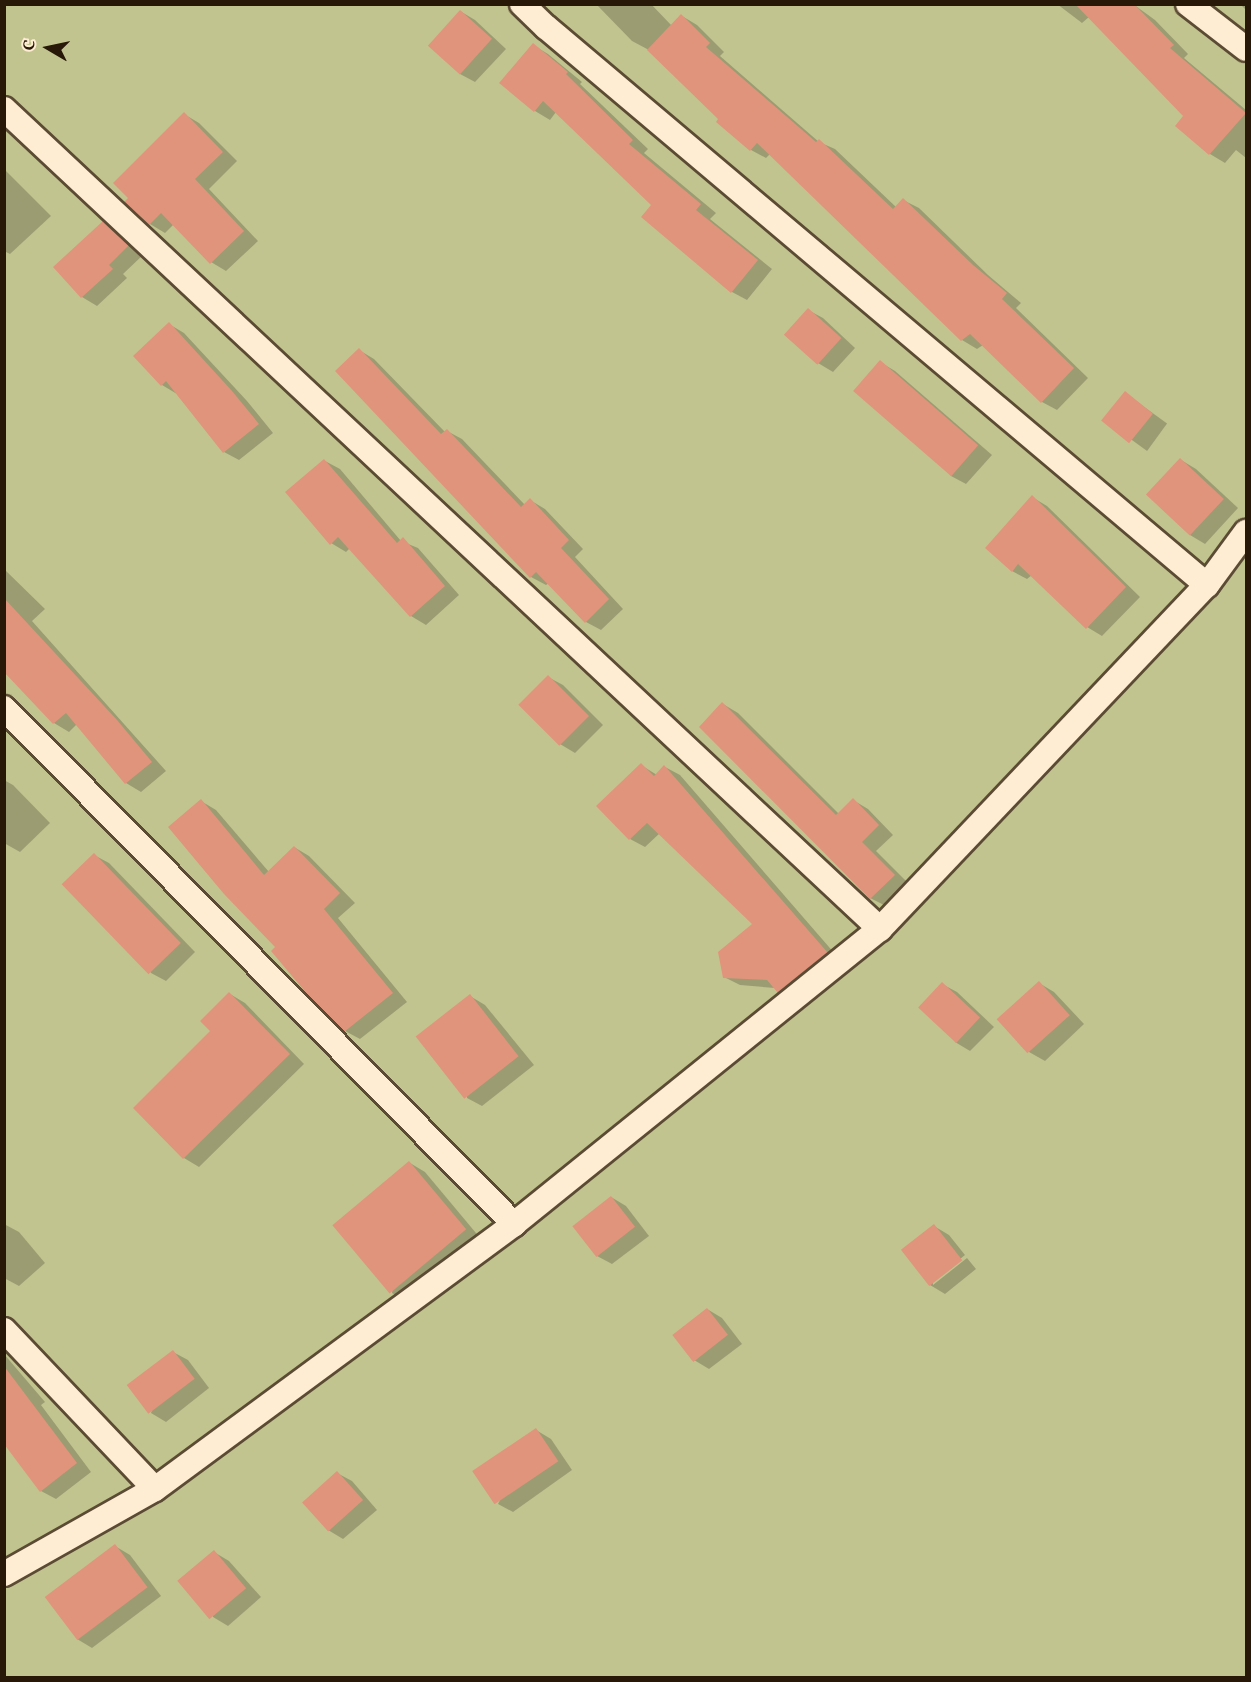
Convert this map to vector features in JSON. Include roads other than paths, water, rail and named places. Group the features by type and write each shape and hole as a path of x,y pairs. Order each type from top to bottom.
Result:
{"lane":[{"path":"522,4 555,35 1206,585"},
{"path":"1188,4 1246,49"},
{"path":"4,109 880,929"},
{"path":"4,1575 155,1489 514,1224 880,929 1206,585 1246,532"},
{"path":"4,708 514,1224"},
{"path":"4,1330 155,1489"}]}
